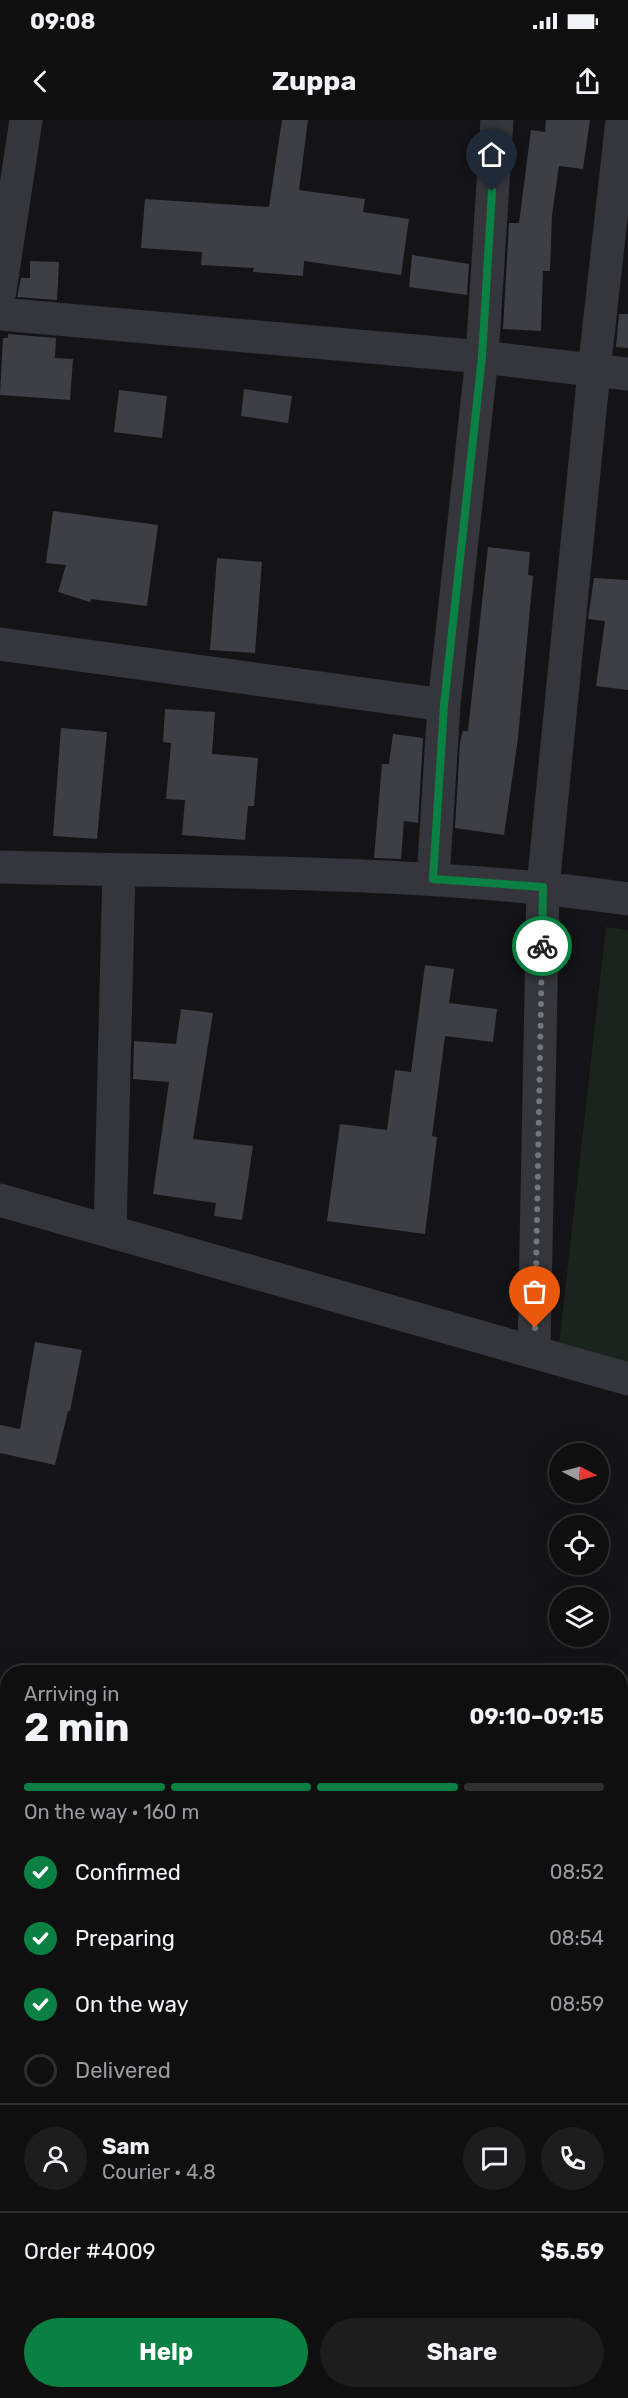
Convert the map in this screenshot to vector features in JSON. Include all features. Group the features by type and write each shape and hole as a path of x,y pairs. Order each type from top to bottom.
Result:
{"street":[{"path":"0,291 26,120"},
{"path":"433,879 444,705 482,357 497,120"},
{"path":"534,1352 543,887 594,371 622,120"},
{"path":"0,314 482,357 628,374"},
{"path":"0,644 444,705"},
{"path":"0,867 433,879 543,887 628,899"},
{"path":"110,1231 118,870"},
{"path":"0,1200 628,1379"}],"shaded area":[{"path":"606,927 628,930 628,1362 558,1354"}],"building":[{"path":"282,120 308,120 299,190 365,199 363,212 409,219 401,275 304,261 303,276 253,272 254,268 201,265 202,252 141,248 145,199 269,207"},
{"path":"546,120 590,120 583,169 559,166 552,215 550,271 543,271 541,331 503,329 509,223 519,223 531,130 545,132"},
{"path":"412,255 469,264 467,295 409,287"},
{"path":"30,261 59,262 57,300 17,297 21,278 30,278"},
{"path":"619,314 628,314 628,348 616,347"},
{"path":"8,334 56,338 55,358 73,359 70,400 0,395 3,338 8,338"},
{"path":"244,389 292,396 288,423 241,416"},
{"path":"119,390 167,396 162,438 114,432"},
{"path":"53,511 158,525 147,606 91,599 90,602 58,592 66,565 46,563"},
{"path":"488,547 530,552 528,575 533,576 518,738 504,835 455,828 460,743 463,731 468,731"},
{"path":"217,558 262,562 255,653 210,650"},
{"path":"594,578 628,580 628,690 596,686 605,621 588,619"},
{"path":"165,709 215,712 212,754 258,758 254,806 248,806 245,840 182,835 185,800 166,799 171,743 163,742"},
{"path":"61,728 107,732 97,839 53,836"},
{"path":"393,734 423,738 418,823 404,821 401,859 374,858 382,764 389,764"},
{"path":"425,965 454,969 449,1003 497,1009 493,1042 445,1036 432,1136 437,1137 425,1234 327,1221 340,1124 387,1130 395,1070 411,1072"},
{"path":"181,1009 213,1013 193,1139 253,1146 242,1220 214,1216 216,1203 153,1194 169,1082 133,1079 134,1041 176,1044"},
{"path":"35,1342 82,1350 70,1411 68,1411 55,1465 0,1453 0,1425 20,1429"}],"way so far":[{"path":"535,1328 542,946"}],"route":[{"path":"492,191 482,357 444,705 433,879 543,887 542,946"}]}
